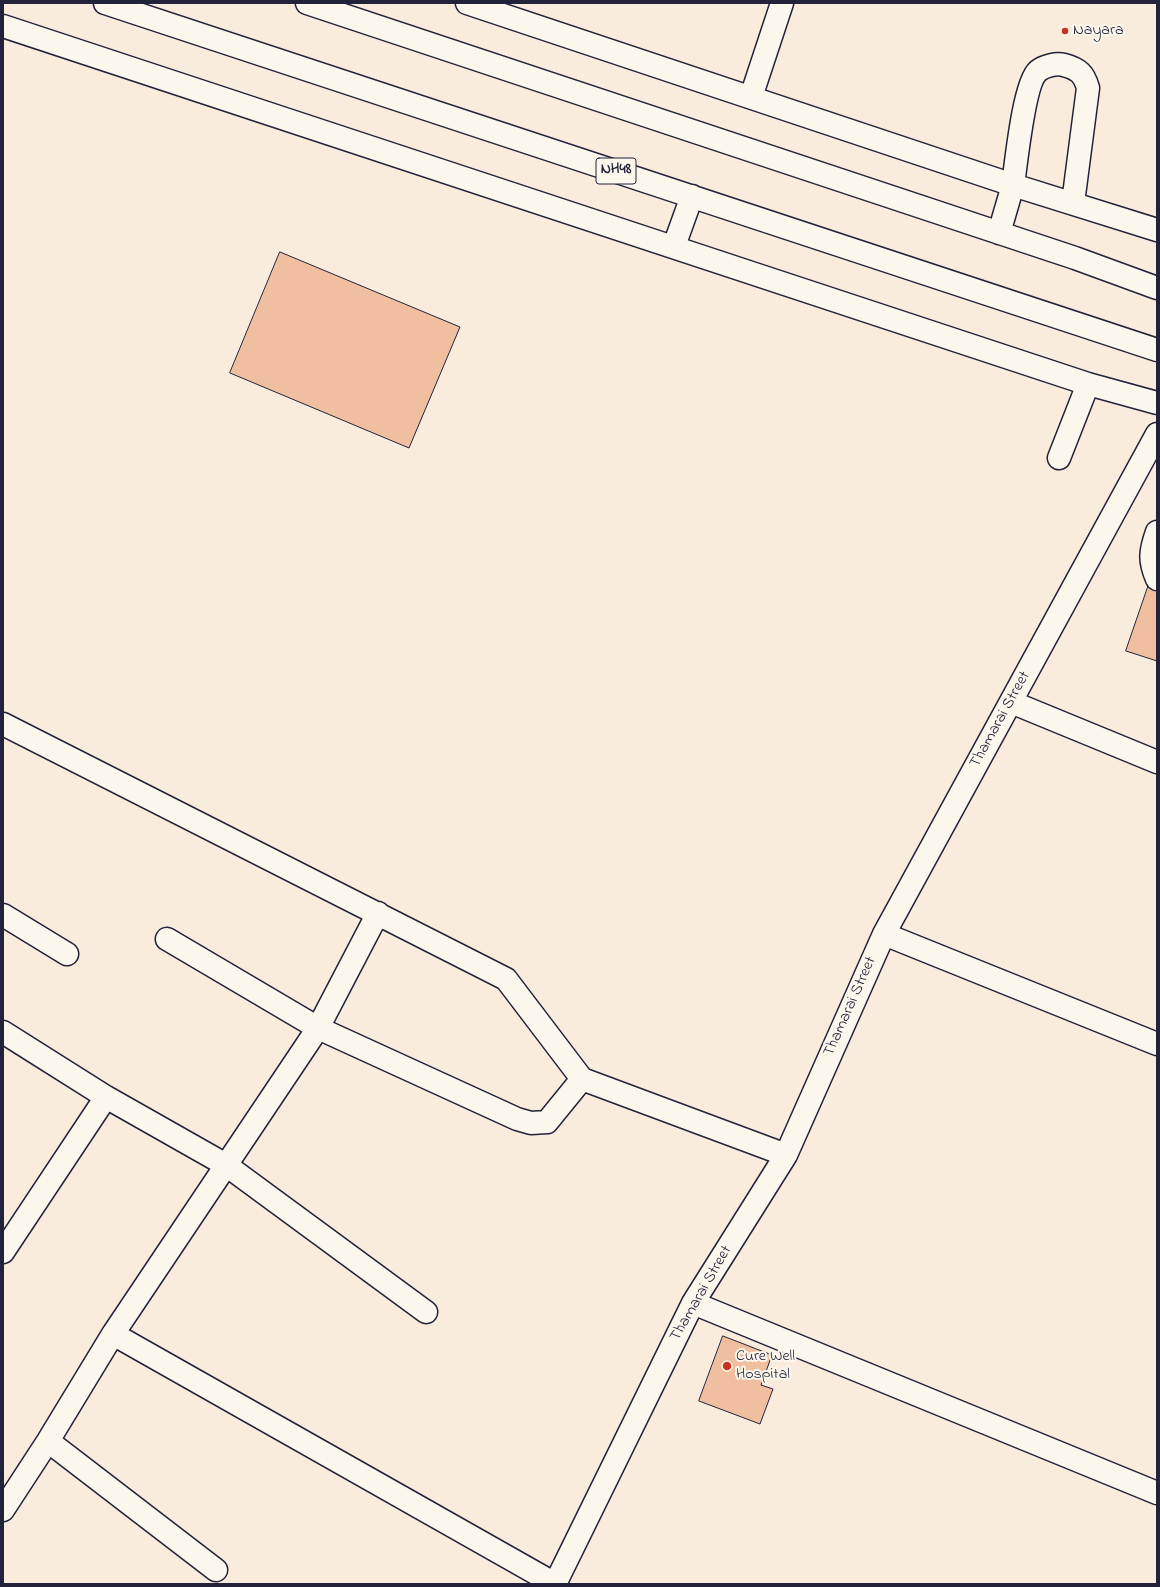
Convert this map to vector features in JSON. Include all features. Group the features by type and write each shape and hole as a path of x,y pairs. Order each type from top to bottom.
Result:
{"main road":[{"name":"NH48","path":"105,3 1157,350"},
{"path":"307,3 1075,258 1157,288"},
{"path":"467,3 1013,185 1157,230"},
{"path":"751,97 782,3"},
{"path":"3,26 674,246 1088,384 1157,403"},
{"path":"999,233 1013,185 1030,87 1037,72 1049,65 1061,64 1074,68 1085,76 1088,88 1073,203"},
{"path":"674,246 692,196"},
{"path":"1059,458 1088,384"},
{"name":"Thamarai Street","path":"555,1584 693,1303 786,1155 884,934 1157,434"},
{"path":"1157,532 1152,545 1150,562 1157,579"},
{"path":"1011,702 1157,762"},
{"path":"3,724 506,979 582,1079 786,1155"},
{"path":"3,1510 48,1441 113,1334 318,1028 378,913"},
{"path":"3,915 67,954"},
{"path":"884,934 1157,1044"},
{"path":"168,939 318,1028 516,1119 531,1123 548,1122 582,1079"},
{"path":"3,1032 106,1098 226,1165 426,1312"},
{"path":"3,1252 106,1098"},
{"path":"693,1303 1157,1493"},
{"path":"113,1334 555,1584"},
{"path":"48,1441 216,1570"}],"building":[{"path":"280,252 460,327 409,448 230,373"},
{"path":"1157,560 1157,661 1126,651"},
{"path":"723,1336 772,1355 761,1385 773,1389 760,1424 699,1401"}],"place":[{"name":"Nayara","path":"1065,31"},
{"name":"Cure Well Hospital","path":"727,1366"}]}
